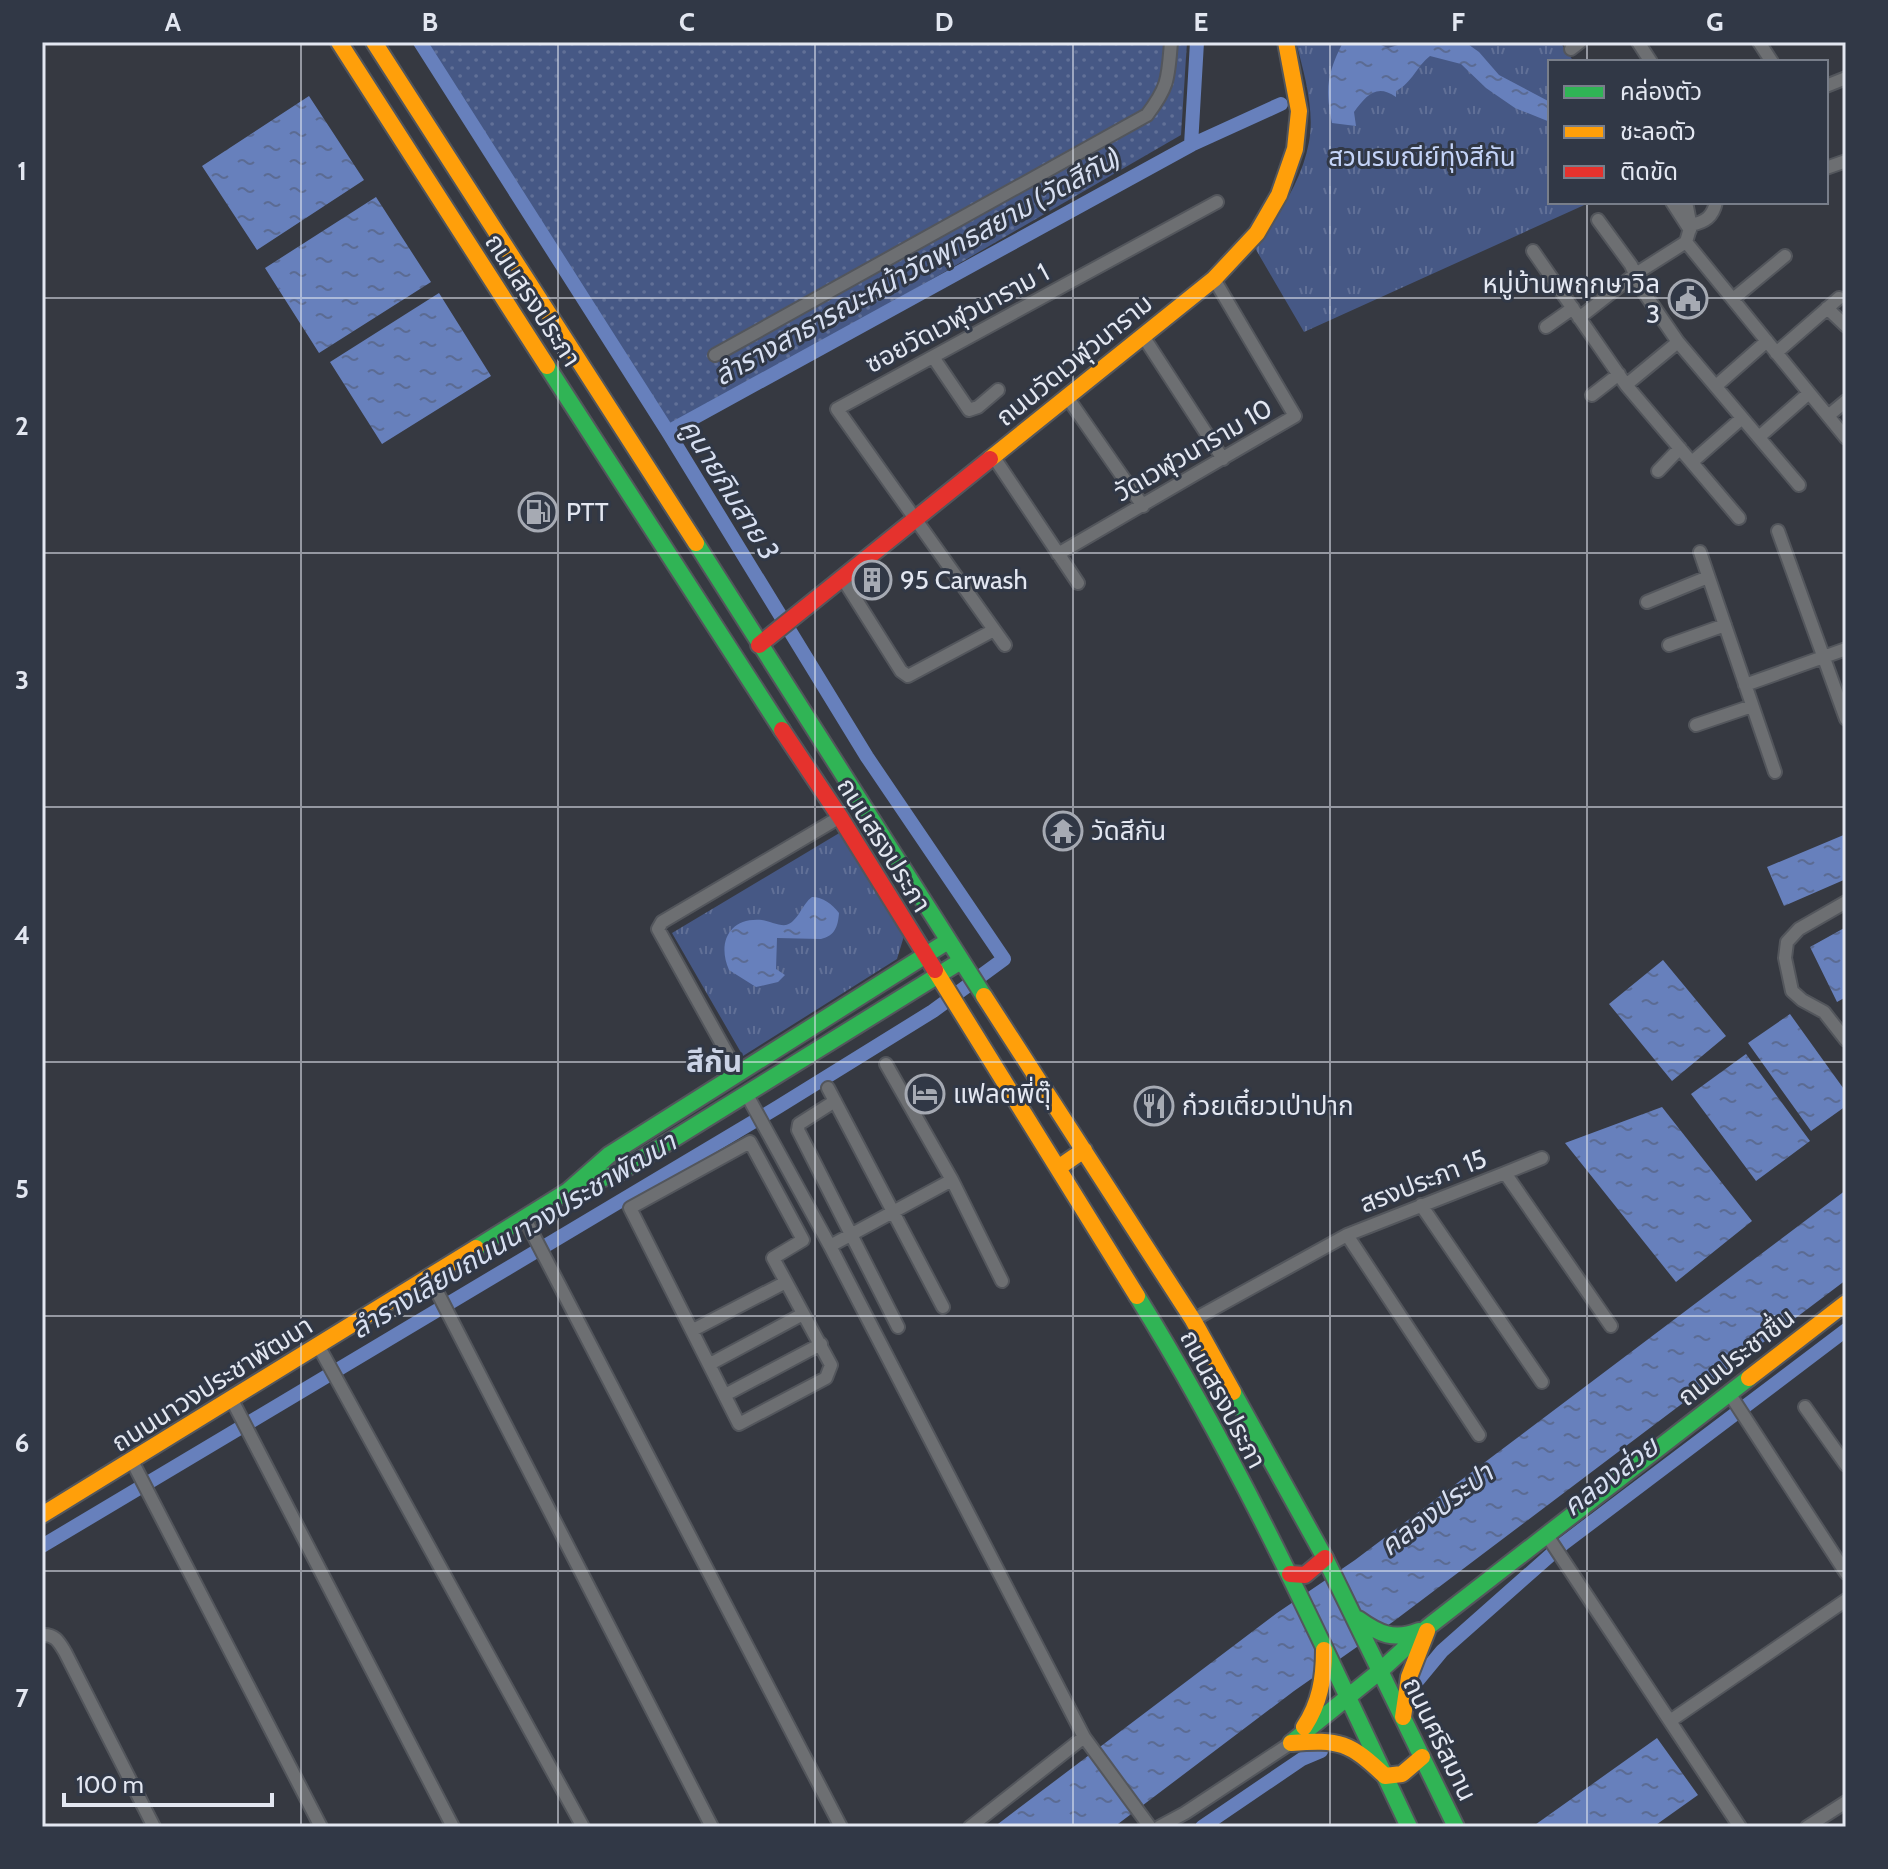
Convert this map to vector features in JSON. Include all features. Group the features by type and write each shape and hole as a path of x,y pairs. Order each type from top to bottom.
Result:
{"main road":[{"name":"ถนนสรงประภา","path":"339,42 728,649 840,817 1163,1338 1290,1574 1324,1645 1329,1670 1349,1696"},
{"name":"ถนนสรงประภา","path":"374,42 1193,1320 1353,1615 1373,1639"},
{"name":"ถนนวัดเวฬุวนาราม","path":"759,645 1214,279 1257,233 1279,195 1295,149 1299,111 1286,42"},
{"name":"ถนนนาวงประชาพัฒนา","path":"42,1515 136,1468 319,1347 568,1191 609,1155 948,941"},
{"name":"ถนนนาวงประชาพัฒนา","path":"568,1191 620,1172 937,976 964,967"},
{"path":"1058,1168 1084,1150"},
{"name":"ถนนประชาชื่น","path":"1291,1743 1380,1671 1428,1627 1553,1544 1846,1303"},
{"path":"1290,1574 1305,1575 1328,1564"},
{"path":"1380,1671 1373,1639 1402,1639 1428,1627"},
{"path":"1403,1717 1409,1677 1428,1627"},
{"path":"1291,1743 1308,1721 1329,1670"},
{"name":"ถนนศรีสมาน","path":"1380,1671 1456,1827"},
{"path":"1349,1696 1409,1827"},
{"path":"1291,1743 1338,1741 1357,1749 1385,1776"},
{"path":"1385,1776 1402,1774 1422,1757"}],"street":[{"path":"715,355 1147,115 1164,92 1171,42"},
{"path":"1638,42 1650,60"},
{"path":"1759,42 1771,60"},
{"name":"ซอยวัดเวฬุวนาราม 1","path":"915,519 837,409 1217,202"},
{"path":"1673,204 1733,299 1846,438"},
{"path":"1686,204 1689,232"},
{"path":"1546,327 1576,313 1634,275 1707,220 1716,204"},
{"path":"1598,220 1631,265 1634,275 1678,342 1799,485"},
{"path":"1533,251 1622,379 1739,518"},
{"path":"1733,299 1785,256"},
{"name":"วัดเวฬุวนาราม 10","path":"1058,554 1295,416 1214,279"},
{"path":"1776,353 1839,298"},
{"path":"1827,308 1846,326"},
{"path":"1143,336 1223,459"},
{"path":"1716,386 1767,341"},
{"path":"1592,395 1678,342"},
{"path":"933,357 969,410 978,407 998,390"},
{"path":"1759,437 1809,393"},
{"path":"1067,397 1143,506"},
{"path":"1828,416 1846,401"},
{"path":"1692,462 1742,418"},
{"path":"1658,471 1680,448"},
{"path":"993,456 1078,583"},
{"path":"915,519 1005,645"},
{"path":"1778,531 1846,719"},
{"path":"1700,552 1775,772"},
{"path":"1647,602 1708,577"},
{"path":"843,579 901,671 908,676 994,630"},
{"path":"1669,645 1725,625"},
{"path":"1745,685 1846,649"},
{"path":"1696,725 1752,706"},
{"path":"738,1073 658,929 662,922 840,817"},
{"path":"1846,902 1799,929 1787,942 1785,958 1792,991 1834,1021 1846,1040"},
{"path":"886,1064 952,1180 1002,1281"},
{"path":"828,1088 943,1307"},
{"path":"747,1096 830,1246 1084,1737 1150,1827"},
{"path":"835,1101 799,1124 798,1130 898,1327"},
{"path":"750,1142 803,1240 773,1258 803,1314 821,1344 831,1369 826,1378 739,1424 630,1208 750,1142"},
{"path":"1505,1173 1542,1158"},
{"name":"สรงประภา 15","path":"1193,1320 1347,1235 1505,1173 1611,1326"},
{"path":"830,1246 952,1180"},
{"path":"1421,1205 1542,1382"},
{"path":"525,1219 841,1827"},
{"path":"1347,1235 1479,1435"},
{"path":"430,1278 712,1827"},
{"path":"693,1330 786,1282"},
{"path":"710,1364 803,1314"},
{"path":"725,1395 821,1344"},
{"path":"319,1347 583,1827"},
{"path":"1733,1398 1846,1573"},
{"path":"235,1405 453,1827"},
{"path":"1805,1407 1846,1465"},
{"path":"136,1468 321,1827"},
{"path":"1553,1544 1740,1827"},
{"path":"1670,1721 1846,1600"},
{"path":"42,1635 56,1638 65,1652 154,1827"},
{"path":"970,1827 1084,1737"},
{"path":"1159,1827 1291,1743"},
{"path":"1807,1827 1846,1802"}],"green space":[{"path":"420,42 1187,42 1181,135 668,432"},
{"name":"สวนรมณีย์ทุ่งสีกัน","path":"1296,42 1560,42 1573,60 1548,60 1548,204 1587,204 1304,332 1255,248 1295,184 1306,156 1310,104"},
{"path":"841,832 904,936 897,959 743,1056 672,933"}],"water":[{"path":"1343,42 1374,42 1388,48 1408,42 1465,42 1479,52 1499,75 1548,101 1548,121 1515,108 1486,88 1461,64 1430,56 1396,91 1396,97 1377,91 1367,97 1354,112 1356,126 1332,123 1329,81"},
{"path":"309,96 364,180 257,250 202,166"},
{"path":"376,197 431,282 319,353 265,268"},
{"path":"439,293 491,376 382,444 330,362"},
{"path":"1846,834 1846,879 1784,906 1767,867"},
{"path":"812,897 824,900 839,913 837,926 830,936 821,939 777,938 776,969 785,975 778,982 756,987 729,970 724,950 734,927 751,920 786,925 794,920"},
{"path":"1846,927 1846,997 1837,1002 1810,947"},
{"path":"1663,960 1726,1036 1672,1081 1609,1004"},
{"path":"1790,1014 1846,1092 1846,1106 1811,1131 1748,1043"},
{"path":"1746,1054 1810,1141 1756,1181 1691,1094"},
{"path":"1662,1107 1752,1221 1676,1282 1565,1143"},
{"name":"คลองประปา","path":"1846,1190 1846,1280 1394,1621 1294,1691 1114,1827 994,1827 1277,1613 1355,1560"},
{"path":"1657,1738 1698,1795 1653,1827 1532,1827"}],"waterway":[{"name":"ลำรางเลียบถนนนาวงประชาพัฒนา","path":"42,1546 778,1107 933,1011 1004,959 867,757 668,432 420,42"},
{"name":"ลำรางสาธารณะหน้าวัดพุทธสยาม (วัดสีกัน)","path":"668,432 1191,145 1197,42"},
{"name":"ลำรางสาธารณะหน้าวัดพุทธสยาม (วัดสีกัน)","path":"1191,145 1281,104"},
{"name":"คลองส่วย","path":"1418,1680 1442,1651 1563,1544 1846,1330"},
{"name":"คลองส่วย","path":"1202,1827 1302,1759 1321,1751"}],"traffic: fast":[{"path":"547,366 782,730"},
{"path":"696,543 984,996"},
{"path":"476,1248 568,1191 609,1155 948,941"},
{"path":"577,1188 620,1172 961,961"},
{"path":"1137,1296 1247,1491 1409,1827"},
{"path":"1291,1743 1380,1671 1428,1627 1749,1378"},
{"path":"1233,1392 1325,1558 1456,1827"},
{"path":"1358,1619 1373,1629 1394,1636 1419,1631"}],"traffic: slow":[{"path":"339,42 547,366"},
{"path":"374,42 696,543"},
{"path":"990,459 1214,279 1257,233 1279,195 1295,149 1299,111 1286,42"},
{"path":"935,970 1137,1296"},
{"path":"984,996 1193,1320 1233,1392"},
{"path":"1058,1168 1084,1150"},
{"path":"42,1515 476,1248"},
{"path":"1749,1378 1846,1303"},
{"path":"1403,1717 1409,1677 1427,1631"},
{"path":"1304,1727 1320,1690 1324,1650"},
{"path":"1291,1743 1343,1745 1362,1756 1385,1776 1402,1774 1422,1757"}],"traffic: jam":[{"path":"759,645 990,459"},
{"path":"782,730 935,970"},
{"path":"1290,1574 1305,1575 1325,1558"}],"place":[{"name":"หมู่บ้านพฤกษาวิล 3","path":"1688,299"},
{"name":"PTT","path":"538,512"},
{"name":"95 Carwash","path":"872,580"},
{"name":"วัดสีกัน","path":"1063,831"},
{"name":"แฟลตพี่ตุ๊","path":"925,1094"},
{"name":"ก๋วยเตี๋ยวเป่าปาก","path":"1154,1106"}],"district":[{"name":"สีกัน","path":"714,1062"}],"water label":[{"name":"คูนายกิมสาย 3","path":"730,489"}]}
